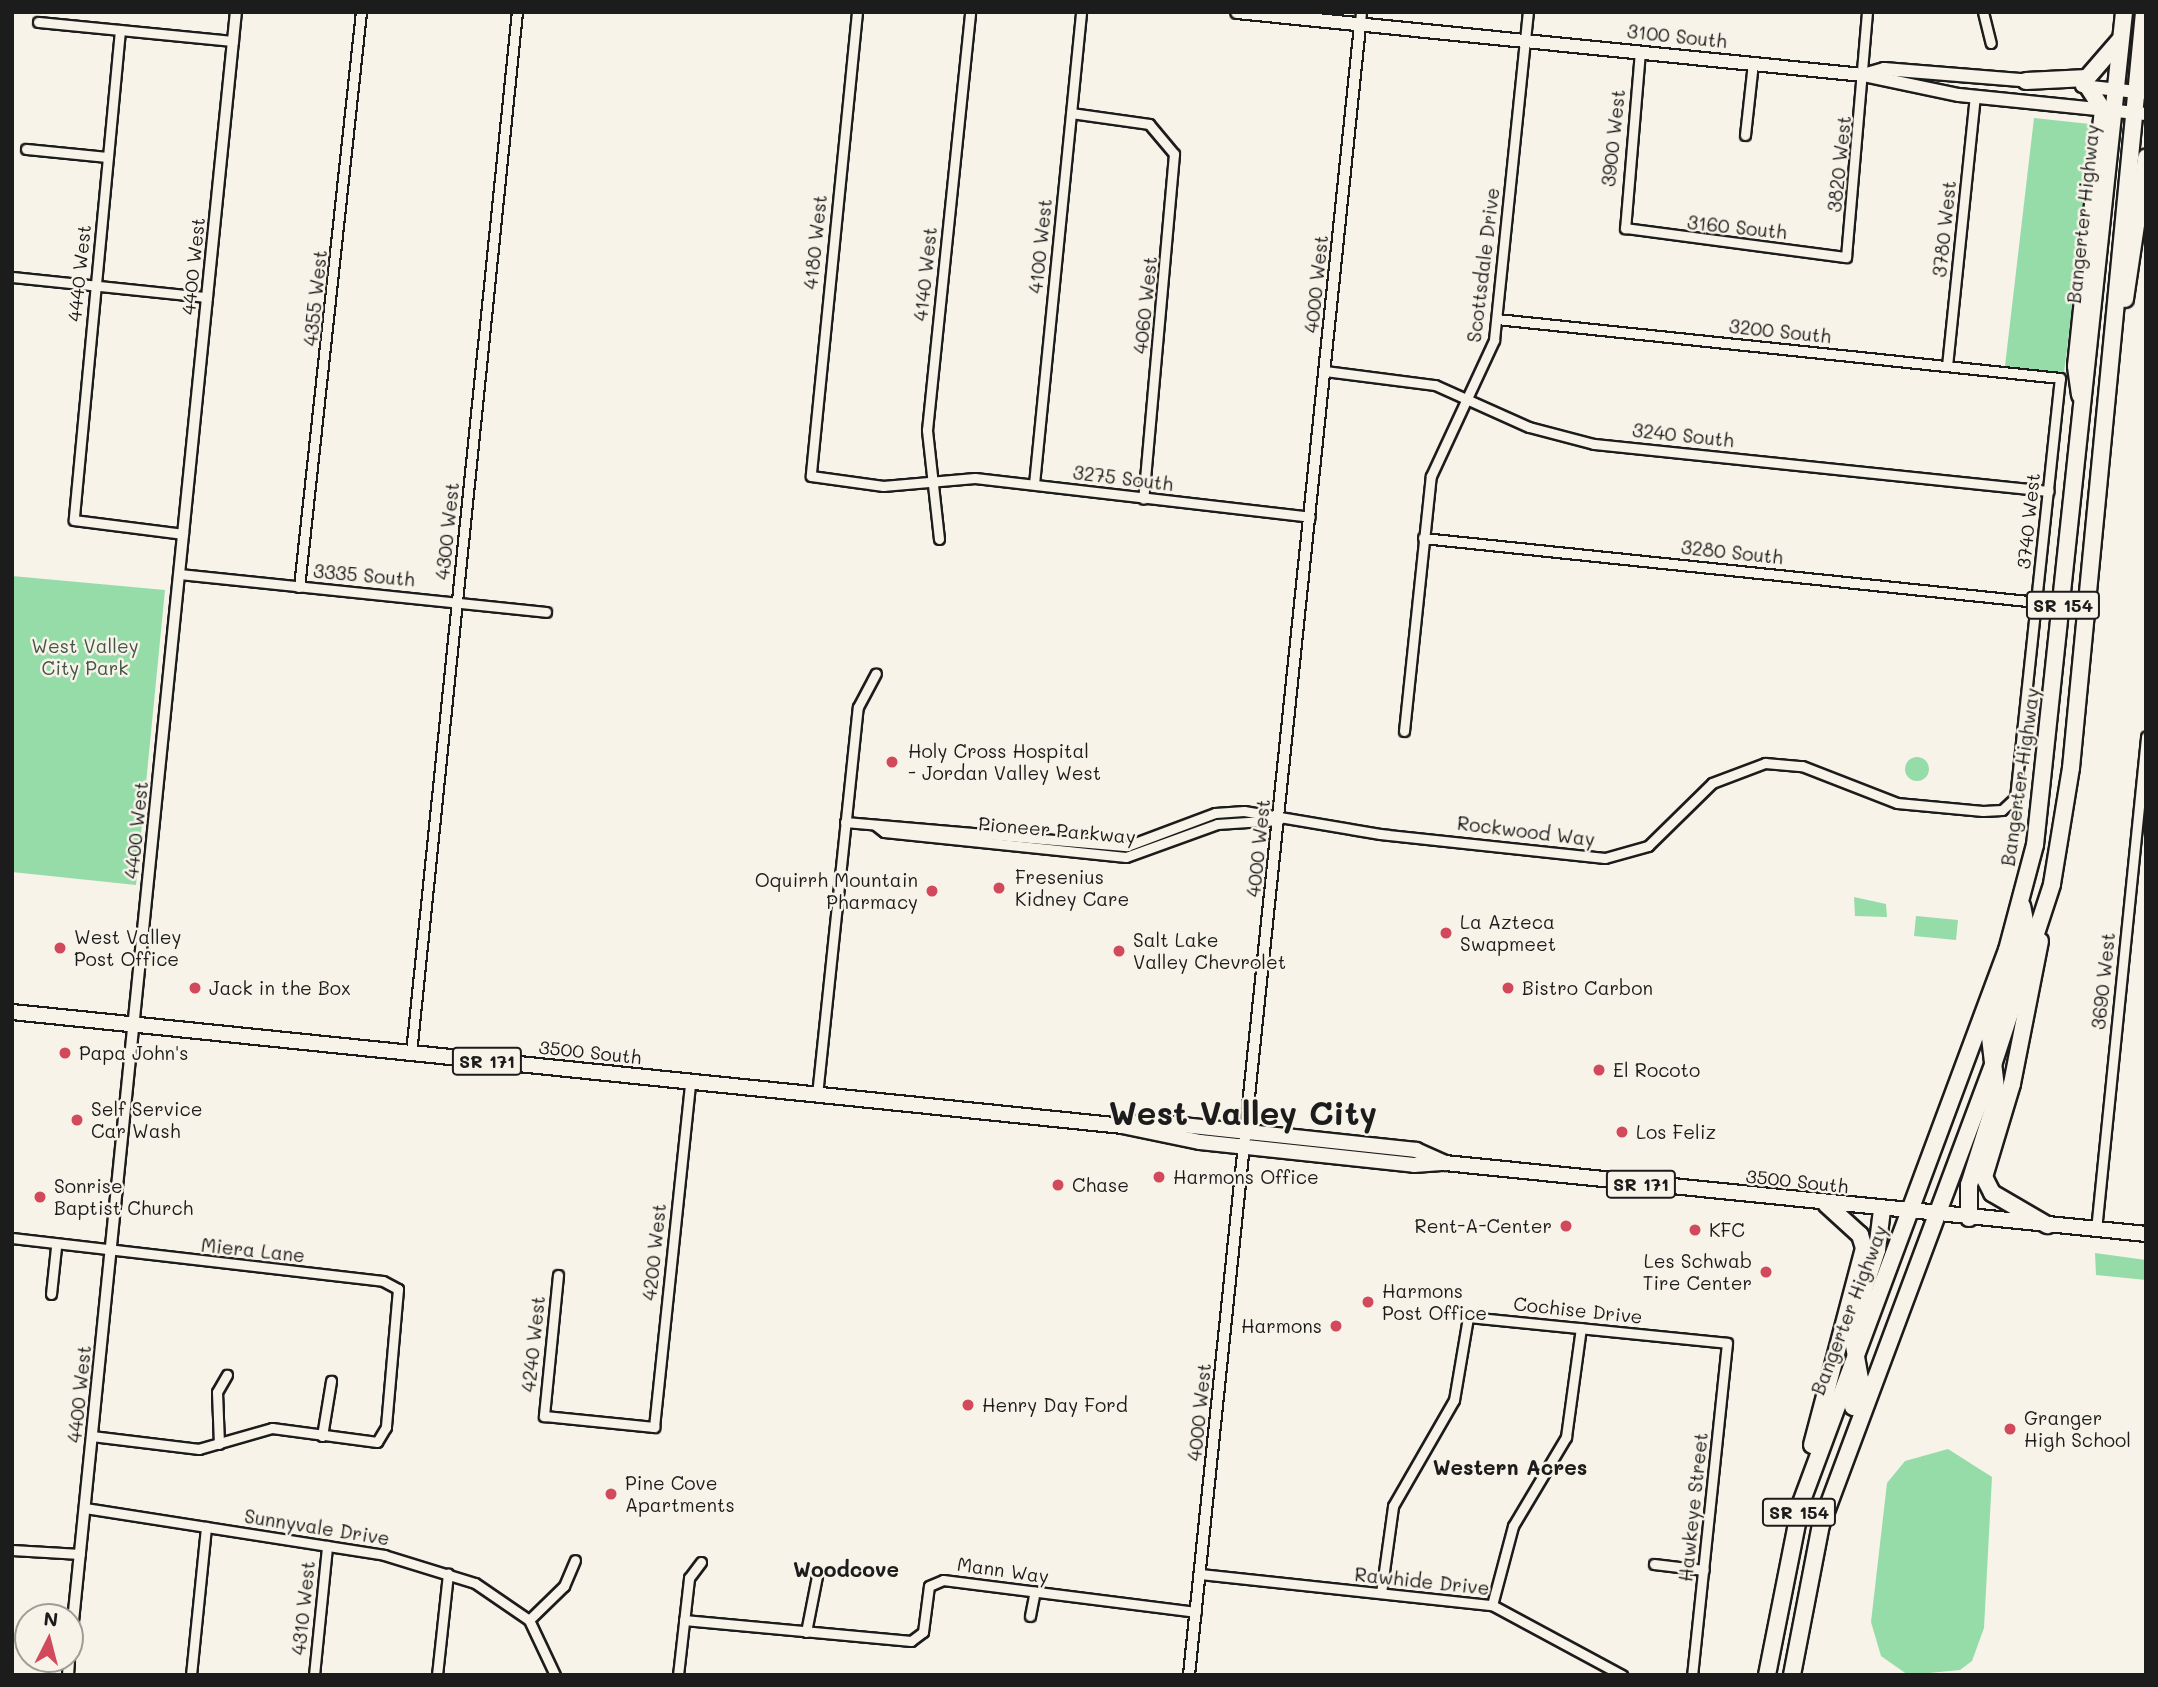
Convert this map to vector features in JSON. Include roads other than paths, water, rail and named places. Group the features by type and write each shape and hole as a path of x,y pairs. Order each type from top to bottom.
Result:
{"highway":[{"name":"Bangerter Highway","path":"1767,1675 1773,1621 1801,1503 2021,900 2041,804 2084,407 2109,110 2117,90 2124,12"},
{"name":"Bangerter Highway","path":"1792,1675 1821,1525 1993,1065 2039,931 2066,816 2113,319 2140,114 2144,12"},
{"path":"2026,81 2087,78 2122,36"},
{"path":"2088,87 2109,110"},
{"path":"2113,319 2124,303 2146,158"},
{"path":"2084,407 2093,433 2081,562 2089,582"},
{"path":"1969,1218 1969,1185 1996,1102 1992,1029 2026,931 2021,900"},
{"path":"2039,931 2042,957 1984,1177 1992,1193 2047,1225"},
{"path":"1773,1621 1787,1520 1864,1253 1860,1235 1826,1204"},
{"path":"1821,1525 1824,1488 1859,1388 1852,1321 1877,1250 1882,1210"}],"main road":[{"name":"3100 South","path":"1237,12 1361,19 1527,40 1863,75 1883,84 2140,114"},
{"name":"3100 South","path":"1863,75 1884,69 2141,93"},
{"name":"3500 South","path":"12,1012 1122,1126 1244,1148 1414,1166 1445,1163 1882,1210 2146,1234"},
{"name":"3500 South","path":"1122,1126 1145,1121 1416,1150 1445,1163"}],"street":[{"name":"4400 West","path":"75,1603 236,12"},
{"name":"4355 West","path":"299,587 361,12"},
{"name":"4300 West","path":"411,1053 517,12"},
{"name":"4180 West","path":"857,12 811,476 883,486 933,482"},
{"name":"4140 West","path":"939,539 928,417 970,12"},
{"name":"4100 West","path":"1034,484 1081,12"},
{"name":"Scottsdale Drive","path":"1404,731 1423,538 1434,464 1489,357 1496,320 1528,12"},
{"name":"3820 West","path":"1846,257 1867,12"},
{"path":"1983,12 1992,43"},
{"name":"4000 West","path":"1189,1675 1361,19"},
{"path":"38,22 233,41"},
{"name":"4440 West","path":"120,30 74,520 183,534"},
{"name":"3900 West","path":"1625,228 1640,51"},
{"path":"1745,135 1753,63"},
{"name":"3780 West","path":"1947,366 1975,96"},
{"name":"4060 West","path":"1071,113 1149,124 1163,135 1177,169 1143,499"},
{"path":"26,149 108,157"},
{"name":"3160 South","path":"1625,228 1846,257"},
{"path":"12,277 208,297"},
{"name":"3200 South","path":"1496,320 2060,378"},
{"name":"3240 South","path":"1325,371 1414,381 1466,398 1529,427 1594,444 2049,491"},
{"name":"3740 West","path":"1983,811 2002,810 2015,798 2060,378"},
{"name":"3275 South","path":"933,482 975,478 1310,517"},
{"name":"3280 South","path":"1423,538 2037,602"},
{"name":"3335 South","path":"179,574 546,612"},
{"path":"817,1095 858,707 876,673"},
{"name":"3690 West","path":"2096,1230 2146,737"},
{"name":"Rockwood Way","path":"1279,820 1615,857 1657,841 1721,777 1778,763 1813,770 1882,799 1983,811"},
{"name":"Pioneer Parkway","path":"845,822 875,825 884,832 1126,857 1217,824 1279,820"},
{"name":"4200 West","path":"544,1416 654,1427 690,1082"},
{"name":"Miera Lane","path":"12,1238 56,1247 392,1283 399,1295 385,1433 373,1443 322,1436"},
{"path":"51,1294 56,1247"},
{"name":"4240 West","path":"544,1416 558,1275"},
{"name":"Cochise Drive","path":"1381,1593 1393,1506 1454,1401 1468,1317 1727,1343"},
{"path":"1492,1605 1513,1526 1566,1437 1581,1328"},
{"name":"Hawkeye Street","path":"1692,1675 1727,1343"},
{"path":"219,1444 217,1392 227,1375"},
{"path":"92,1436 199,1449 258,1428 322,1436 331,1381"},
{"name":"Sunnyvale Drive","path":"85,1508 327,1546 448,1574 496,1592 529,1620 555,1675"},
{"path":"191,1675 206,1527"},
{"name":"4310 West","path":"314,1675 327,1546"},
{"path":"12,1550 80,1554"},
{"path":"529,1620 564,1586 575,1560"},
{"path":"678,1675 689,1577 701,1562"},
{"path":"1654,1564 1704,1570"},
{"path":"806,1632 818,1571"},
{"path":"437,1675 448,1574"},
{"name":"Rawhide Drive","path":"1200,1574 1492,1605 1622,1675"},
{"name":"Mann Way","path":"684,1620 915,1640 936,1580 1196,1612"},
{"path":"1030,1616 1035,1591"}],"place":[{"name":"Holy Cross Hospital - Jordan Valley West","path":"892,762"},
{"name":"Fresenius Kidney Care","path":"999,888"},
{"name":"Oquirrh Mountain Pharmacy","path":"932,891"},
{"name":"La Azteca Swapmeet","path":"1446,933"},
{"name":"West Valley Post Office","path":"60,948"},
{"name":"Salt Lake Valley Chevrolet","path":"1119,951"},
{"name":"Jack in the Box","path":"195,988"},
{"name":"Bistro Carbon","path":"1508,988"},
{"name":"Papa John's","path":"65,1053"},
{"name":"El Rocoto","path":"1599,1070"},
{"name":"Self Service Car Wash","path":"77,1120"},
{"name":"Los Feliz","path":"1622,1132"},
{"name":"Harmons Office","path":"1159,1177"},
{"name":"Chase","path":"1058,1185"},
{"name":"Sonrise Baptist Church","path":"40,1197"},
{"name":"Rent-A-Center","path":"1566,1226"},
{"name":"KFC","path":"1695,1230"},
{"name":"Les Schwab Tire Center","path":"1766,1272"},
{"name":"Harmons Post Office","path":"1368,1302"},
{"name":"Harmons","path":"1336,1326"},
{"name":"Henry Day Ford","path":"968,1405"},
{"name":"Granger High School","path":"2010,1429"},
{"name":"Pine Cove Apartments","path":"611,1494"}],"district":[{"name":"West Valley City","path":"1243,1112"},
{"name":"Western Acres","path":"1510,1467"},
{"name":"Woodcove","path":"846,1569"}],"park label":[{"name":"West Valley City Park","path":"85,657"}]}
